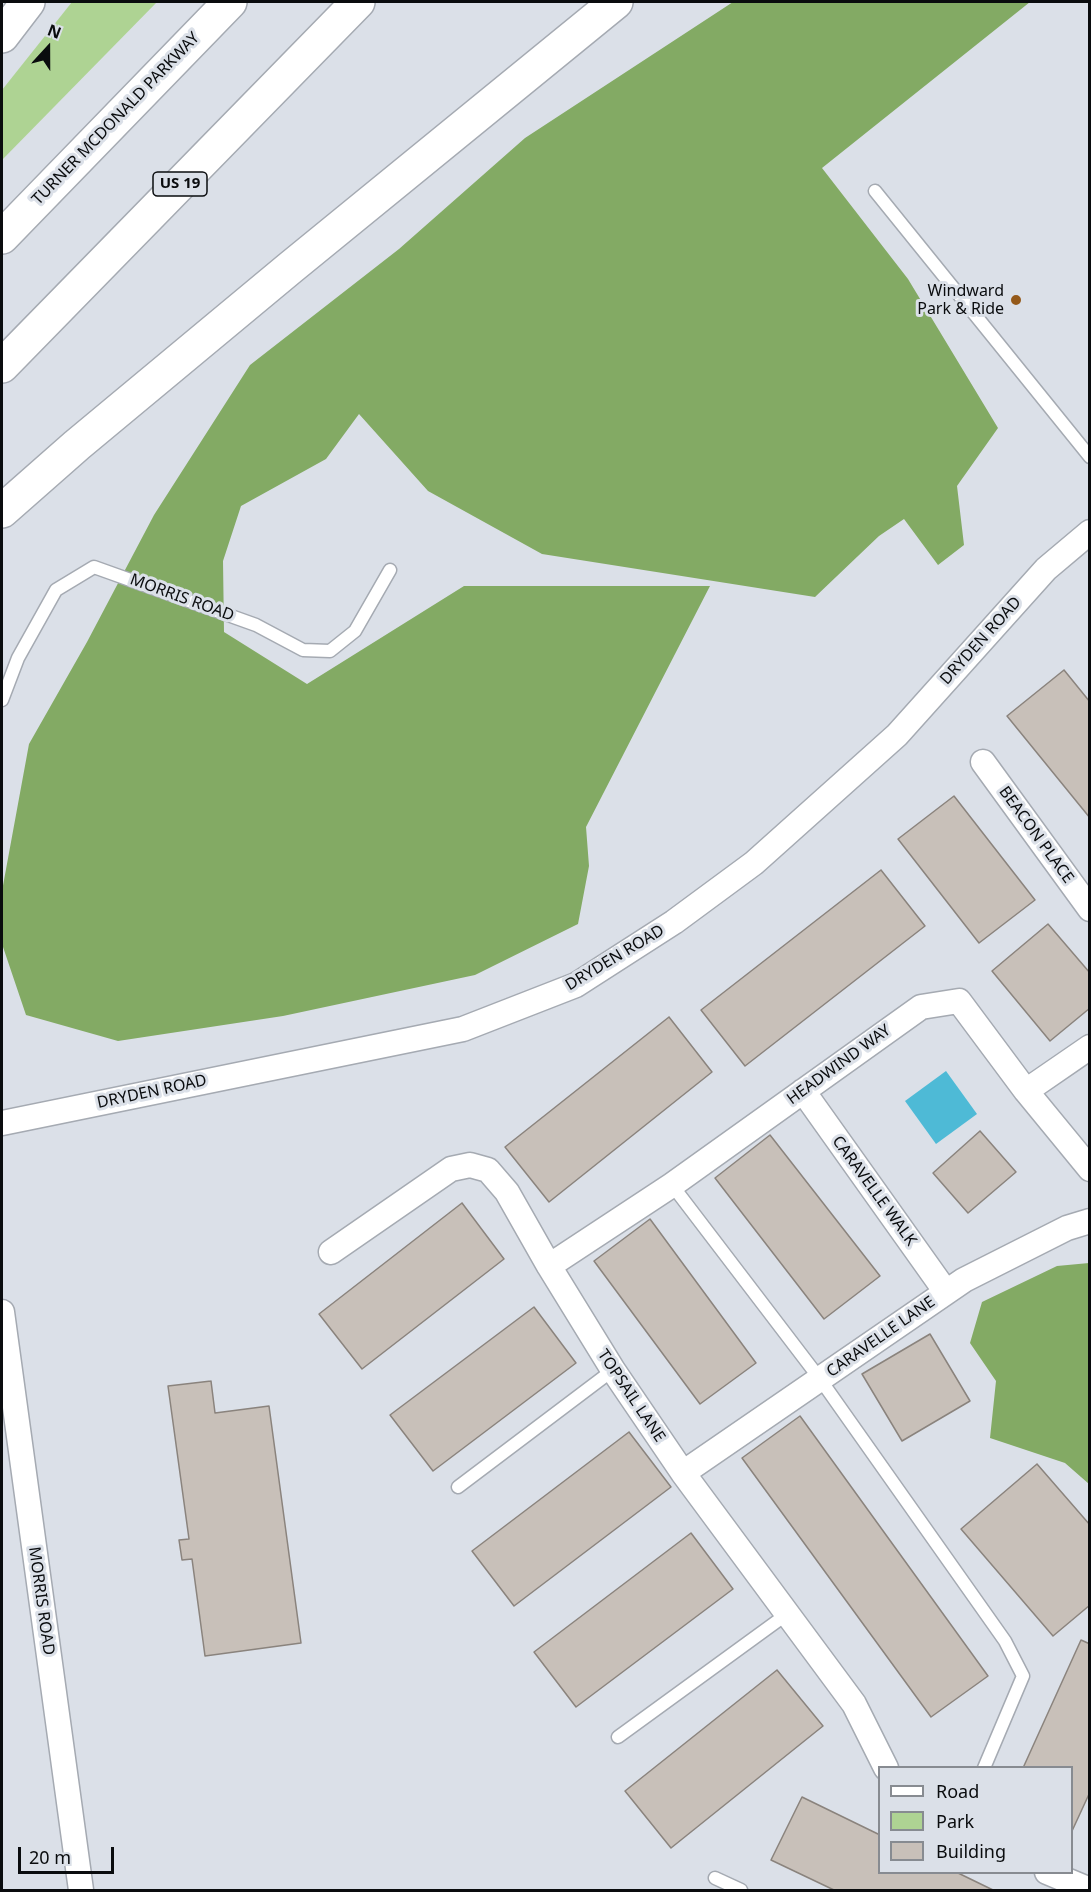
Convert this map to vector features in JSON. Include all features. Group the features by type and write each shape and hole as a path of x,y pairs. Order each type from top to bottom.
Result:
{"highway":[{"path":"2,36 28,2"},
{"name":"TURNER MCDONALD PARKWAY","path":"2,237 230,2"},
{"name":"US 19","path":"2,366 358,2"},
{"path":"2,511 77,445 290,268 616,2"}],"street":[{"name":"DRYDEN ROAD","path":"2,1123 463,1029 576,985 674,922 754,863 897,735 1046,569 1089,532"},
{"name":"BEACON PLACE","path":"983,762 1089,909"},
{"name":"HEADWIND WAY","path":"549,1266 672,1185 921,1007 959,1001 1026,1091 1089,1169"},
{"path":"1026,1091 1089,1047"},
{"name":"CARAVELLE WALK","path":"803,1091 946,1292"},
{"name":"TOPSAIL LANE","path":"331,1252 451,1168 470,1165 488,1170 507,1192 613,1370 683,1473 854,1704 885,1766"},
{"name":"CARAVELLE LANE","path":"683,1473 964,1280 1067,1228 1089,1221"},
{"name":"MORRIS ROAD","path":"2,1312 81,1890"},
{"path":"1053,1874 1085,1884"}],"lane":[{"path":"875,191 1089,457"},
{"name":"MORRIS ROAD","path":"2,700 18,658 56,590 94,567 256,625 303,650 330,651 355,631 390,570"},
{"path":"672,1185 820,1378 1005,1641 1023,1676 984,1766"},
{"path":"458,1487 613,1370"},
{"path":"618,1737 787,1614"},
{"path":"715,1878 741,1890"}],"green space":[{"path":"72,2 157,2 2,160 2,90"},
{"path":"733,2 1030,2 822,168 908,279 998,428 957,486 964,545 938,565 904,519 879,536 815,597 542,554 428,491 359,414 326,459 241,506 223,561 224,632 307,684 464,586 710,586 586,827 589,866 578,924 475,975 283,1016 118,1041 26,1015 2,944 2,891 29,744 87,642 154,515 250,365 399,249 525,138"},
{"path":"1090,1263 1089,1484 1065,1463 990,1438 996,1381 970,1343 982,1302 1057,1266"}],"water":[{"path":"946,1071 977,1114 936,1144 905,1101"}],"building":[{"path":"1064,670 1090,702 1090,818 1007,716"},
{"path":"954,796 1035,900 979,943 898,839"},
{"path":"881,870 925,926 745,1066 701,1010"},
{"path":"1048,924 1090,973 1090,1008 1050,1041 992,971"},
{"path":"669,1017 712,1072 549,1202 505,1147"},
{"path":"980,1131 1016,1172 968,1213 933,1173"},
{"path":"770,1135 880,1276 824,1319 715,1178"},
{"path":"462,1203 504,1259 362,1369 319,1314"},
{"path":"650,1219 756,1363 700,1404 594,1261"},
{"path":"534,1307 576,1363 433,1471 390,1415"},
{"path":"930,1334 970,1401 902,1441 862,1374"},
{"path":"211,1381 215,1413 269,1406 301,1643 205,1656 192,1559 182,1560 179,1540 189,1539 168,1386"},
{"path":"800,1416 988,1676 931,1717 742,1458"},
{"path":"629,1432 671,1487 514,1606 472,1551"},
{"path":"1037,1464 1090,1525 1090,1605 1053,1636 961,1529"},
{"path":"691,1533 733,1589 576,1707 534,1652"},
{"path":"1081,1640 1090,1644 1090,1792 1073,1829 1073,1766 1024,1766"},
{"path":"777,1670 823,1726 671,1848 625,1791"},
{"path":"802,1797 878,1834 878,1874 960,1874 993,1890 834,1890 771,1860"}],"place":[{"name":"Windward Park & Ride","path":"1016,300"}]}
